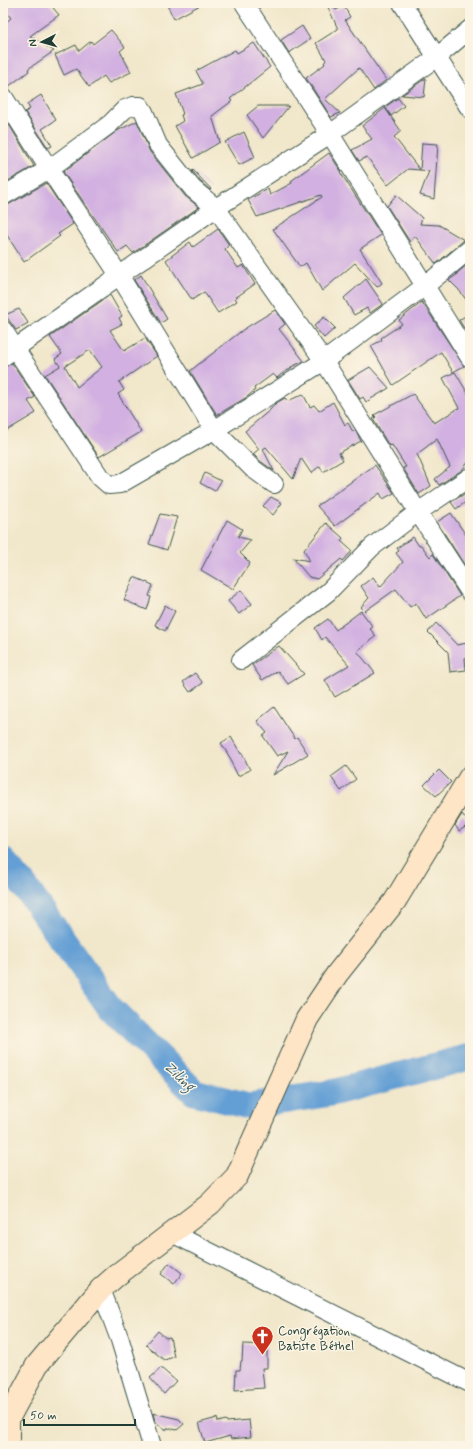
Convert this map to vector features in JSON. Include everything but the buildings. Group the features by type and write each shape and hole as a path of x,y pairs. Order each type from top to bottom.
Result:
{"main road":[{"path":"8,1446 6,1422 38,1365 101,1289 117,1275 210,1204 237,1176 307,1019 337,974 395,902 470,776"}],"street":[{"path":"244,3 330,134 470,358"},
{"path":"402,3 470,109"},
{"path":"9,353 216,208 330,134 437,57 470,29"},
{"path":"3,96 119,275 214,430 252,468 274,484"},
{"path":"3,196 49,169 110,124 125,109 133,106 140,106 158,145 193,189 216,208 324,361 418,512 470,592"},
{"path":"3,330 9,353 100,477 109,485 120,484 214,430 324,361 425,286 470,249"},
{"path":"241,660 328,592 372,546 418,512 470,477"},
{"path":"172,1233 470,1383"},
{"path":"101,1289 120,1340 152,1446"}],"waterway":[{"name":"Ziling","path":"3,861 23,884 112,1010 194,1092 249,1106 331,1093 470,1057"}],"place":[{"name":"Congrégation Batiste Béthel","path":"262,1356"}]}
